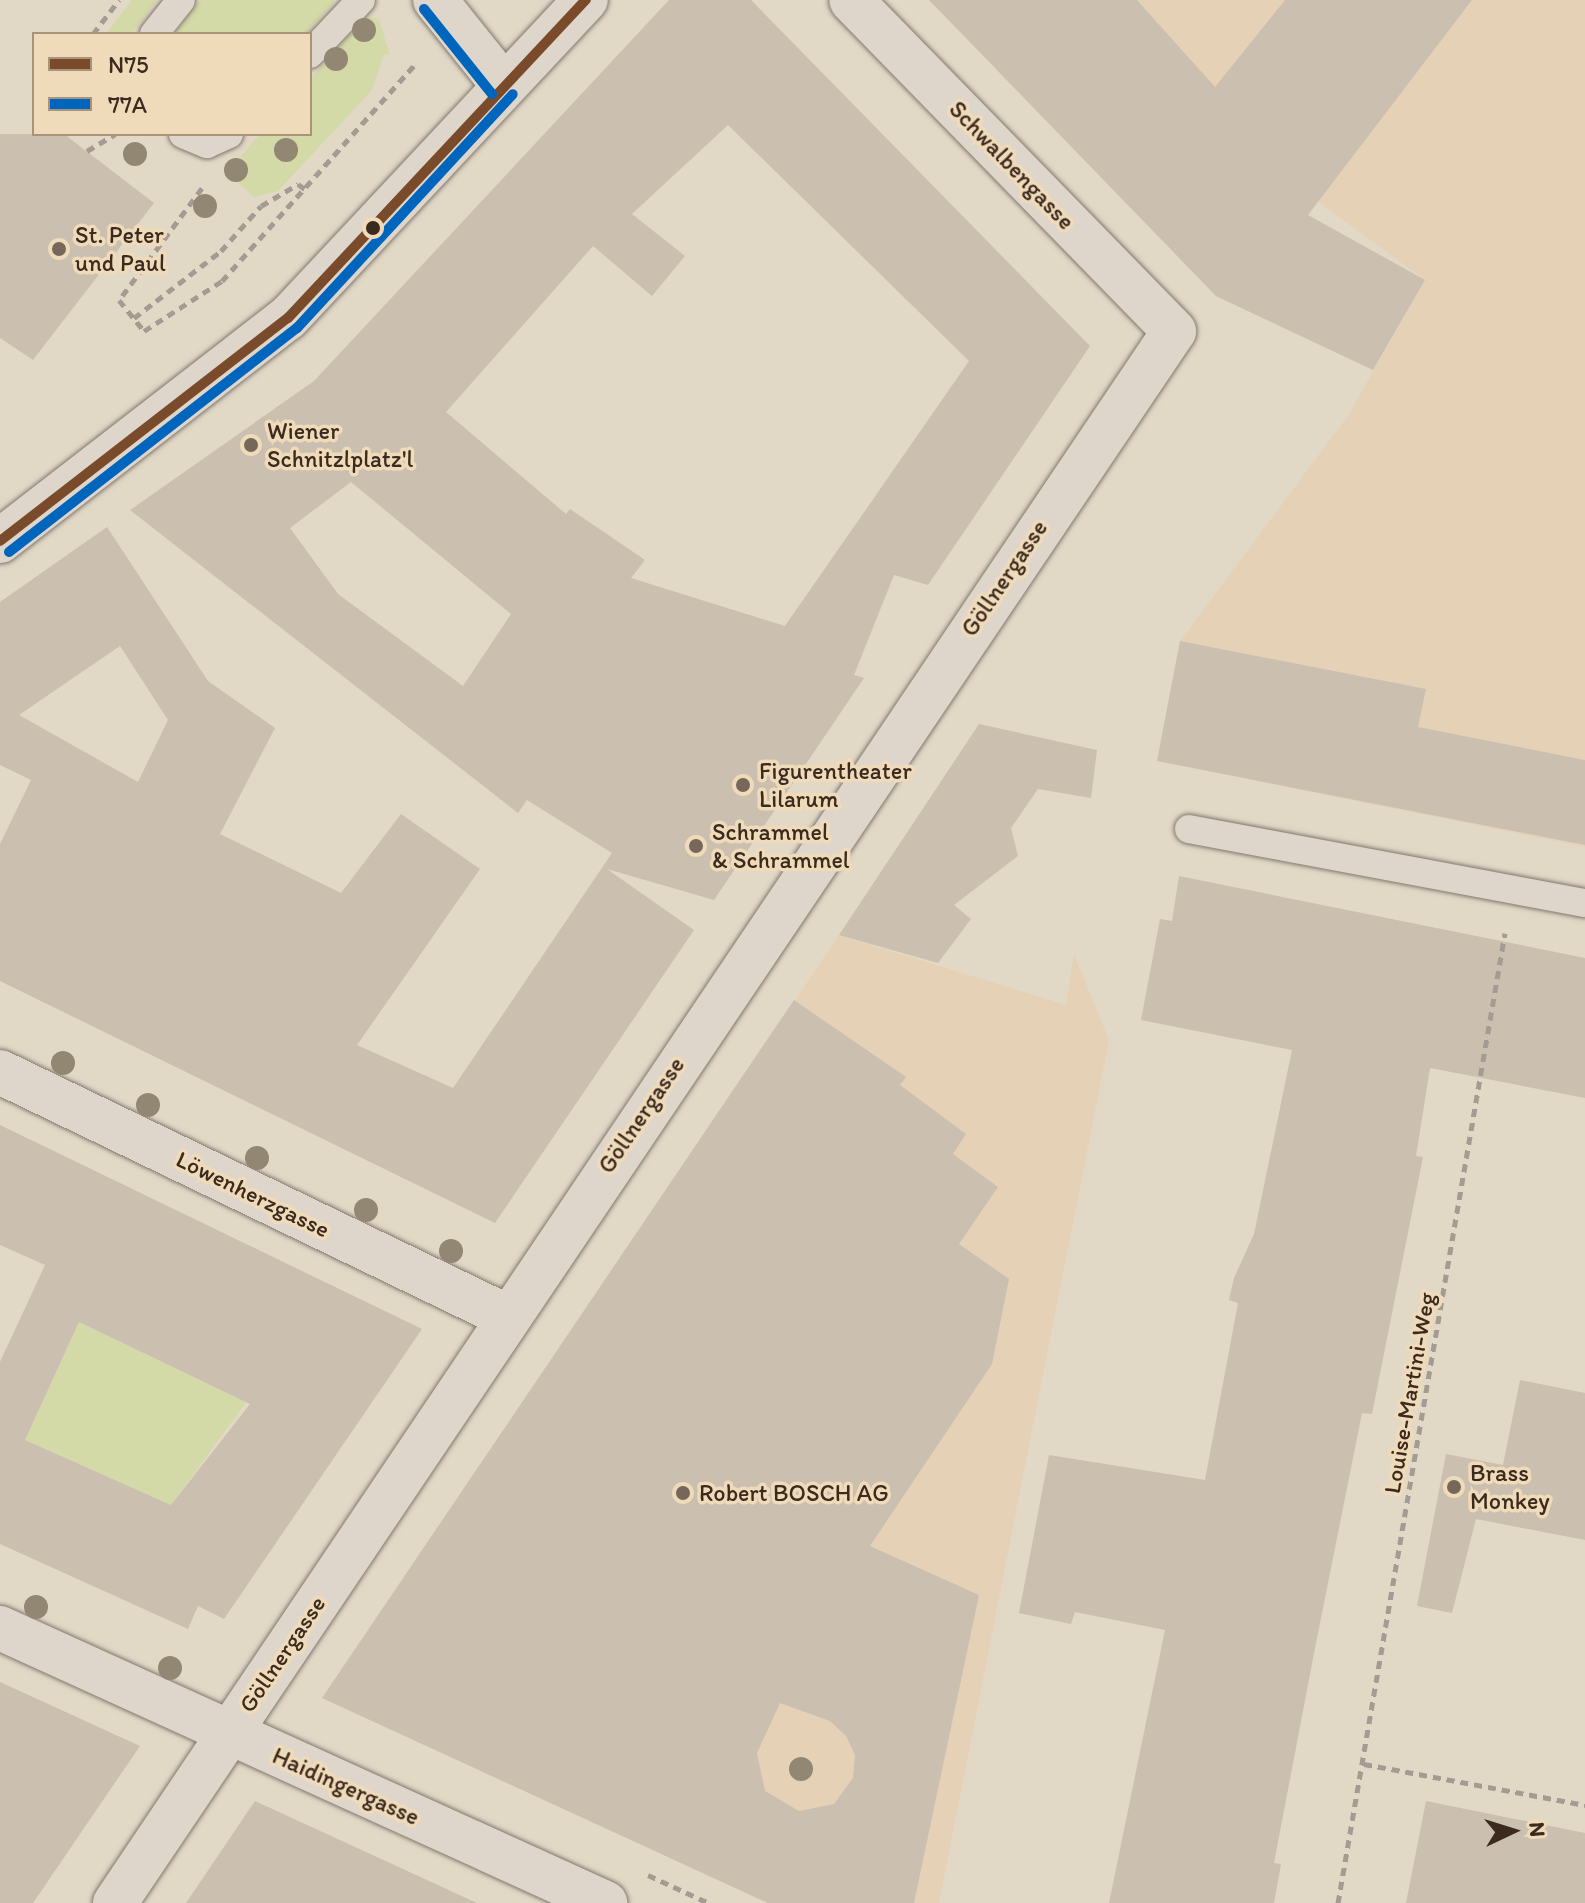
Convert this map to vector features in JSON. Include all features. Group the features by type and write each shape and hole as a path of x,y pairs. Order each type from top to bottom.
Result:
{"street":[{"path":"435,0 503,85"},
{"path":"0,541 288,318 503,85 586,0"},
{"name":"Schwalbengasse","path":"851,0 1174,331"},
{"name":"Göllnergasse","path":"115,1903 506,1316 1174,331"},
{"name":"Löwenherzgasse","path":"0,1072 506,1316"},
{"name":"Haidingergasse","path":"0,1628 605,1903"}],"lane":[{"path":"156,32 181,0"},
{"path":"312,52 361,0"},
{"path":"188,136 207,144 225,136"},
{"path":"1189,829 1585,903"}],"path":[{"path":"95,32 119,0"},
{"path":"207,182 119,300 144,331 222,281 424,54"},
{"path":"87,151 112,136"},
{"path":"134,318 221,251 261,206 298,184 305,189"},
{"name":"Louise-Martini-Weg","path":"1338,1903 1512,889"},
{"path":"1364,1764 1585,1805"}],"shaded area":[{"path":"1137,0 1585,0 1585,847 1157,761 1180,641 1347,417 1425,280 1298,187"},
{"name":"Robert BOSCH AG","path":"839,935 1066,1005 1074,954 1109,1040 939,1903 768,1903 322,1698"}],"green space":[{"path":"132,0 157,0 133,32 108,32"},
{"path":"200,0 335,1 307,32 176,32"},
{"path":"367,16 379,20 390,55 384,54 372,90 278,191 254,197 234,178 234,164 258,136 312,136 312,77"},
{"path":"79,1322 208,1384 271,1368 171,1505 25,1440"}],"building":[{"path":"669,0 751,0 1090,346 928,585 894,575 854,675 864,678 714,900 607,869 694,930 495,1223 0,981 0,844 31,780 0,765 0,602 107,527 208,681 275,728 220,834 341,893 401,814 480,869 357,1045 453,1088 612,853 527,800 518,813 130,510 314,381","holes":["728,125 969,361 785,626 631,578 645,560 570,509 566,514 446,412 593,246 652,296 685,256 632,214","351,482 511,614 463,686 338,594 290,528","120,646 168,720 138,782 19,715"]},
{"path":"929,0 1137,0 1215,87 1285,0 1472,0 1308,215 1425,280 1373,370 1216,296"},
{"name":"St. Peter und Paul","path":"0,134 67,136 154,203 33,360 0,338"},
{"path":"1180,641 1426,689 1418,727 1585,760 1585,845 1157,761"},
{"path":"979,724 1097,750 1091,798 1038,789 1011,828 1018,856 954,905 971,919 938,963 839,935"},
{"path":"1179,876 1585,958 1585,1098 1430,1068 1416,1156 1423,1157 1372,1414 1362,1413 1315,1648 1274,1863 1281,1864 1274,1903 1109,1903 1165,1630 1075,1612 1071,1624 1019,1613 1049,1455 1205,1480 1238,1303 1229,1300 1234,1278 1254,1234 1292,1050 1141,1020 1160,919 1172,921"},
{"name":"Robert BOSCH AG","path":"794,1000 906,1077 900,1085 966,1134 953,1154 998,1187 959,1244 1009,1279 992,1364 870,1546 979,1595 914,1903 768,1903 322,1698","holes":["780,1703 830,1721 846,1736 855,1755 853,1778 834,1804 799,1811 765,1791 757,1753"]},
{"path":"0,1125 422,1329 224,1619 198,1606 188,1629 0,1544 0,1362 45,1265 0,1245","holes":["79,1322 250,1404 171,1505 25,1440"]},
{"path":"1520,1380 1585,1393 1585,1540 1476,1519 1452,1613 1417,1606 1446,1454 1503,1465"},
{"path":"0,1682 140,1746 33,1903 0,1903"},
{"path":"255,1801 477,1903 186,1903"},
{"path":"1426,1801 1585,1833 1585,1903 1406,1903"}],"transit line":[{"name":"N75","path":"0,541 288,318 586,0"},
{"name":"77A","path":"424,9 492,94"},
{"name":"77A","path":"9,552 297,328 513,94"}],"place":[{"name":"St. Peter und Paul","path":"59,249"},
{"name":"Wiener Schnitzlplatz'l","path":"251,445"},
{"name":"Figurentheater Lilarum","path":"743,785"},
{"name":"Schrammel & Schrammel","path":"696,846"},
{"name":"Brass Monkey","path":"1454,1487"},
{"name":"Robert BOSCH AG","path":"683,1493"}]}
